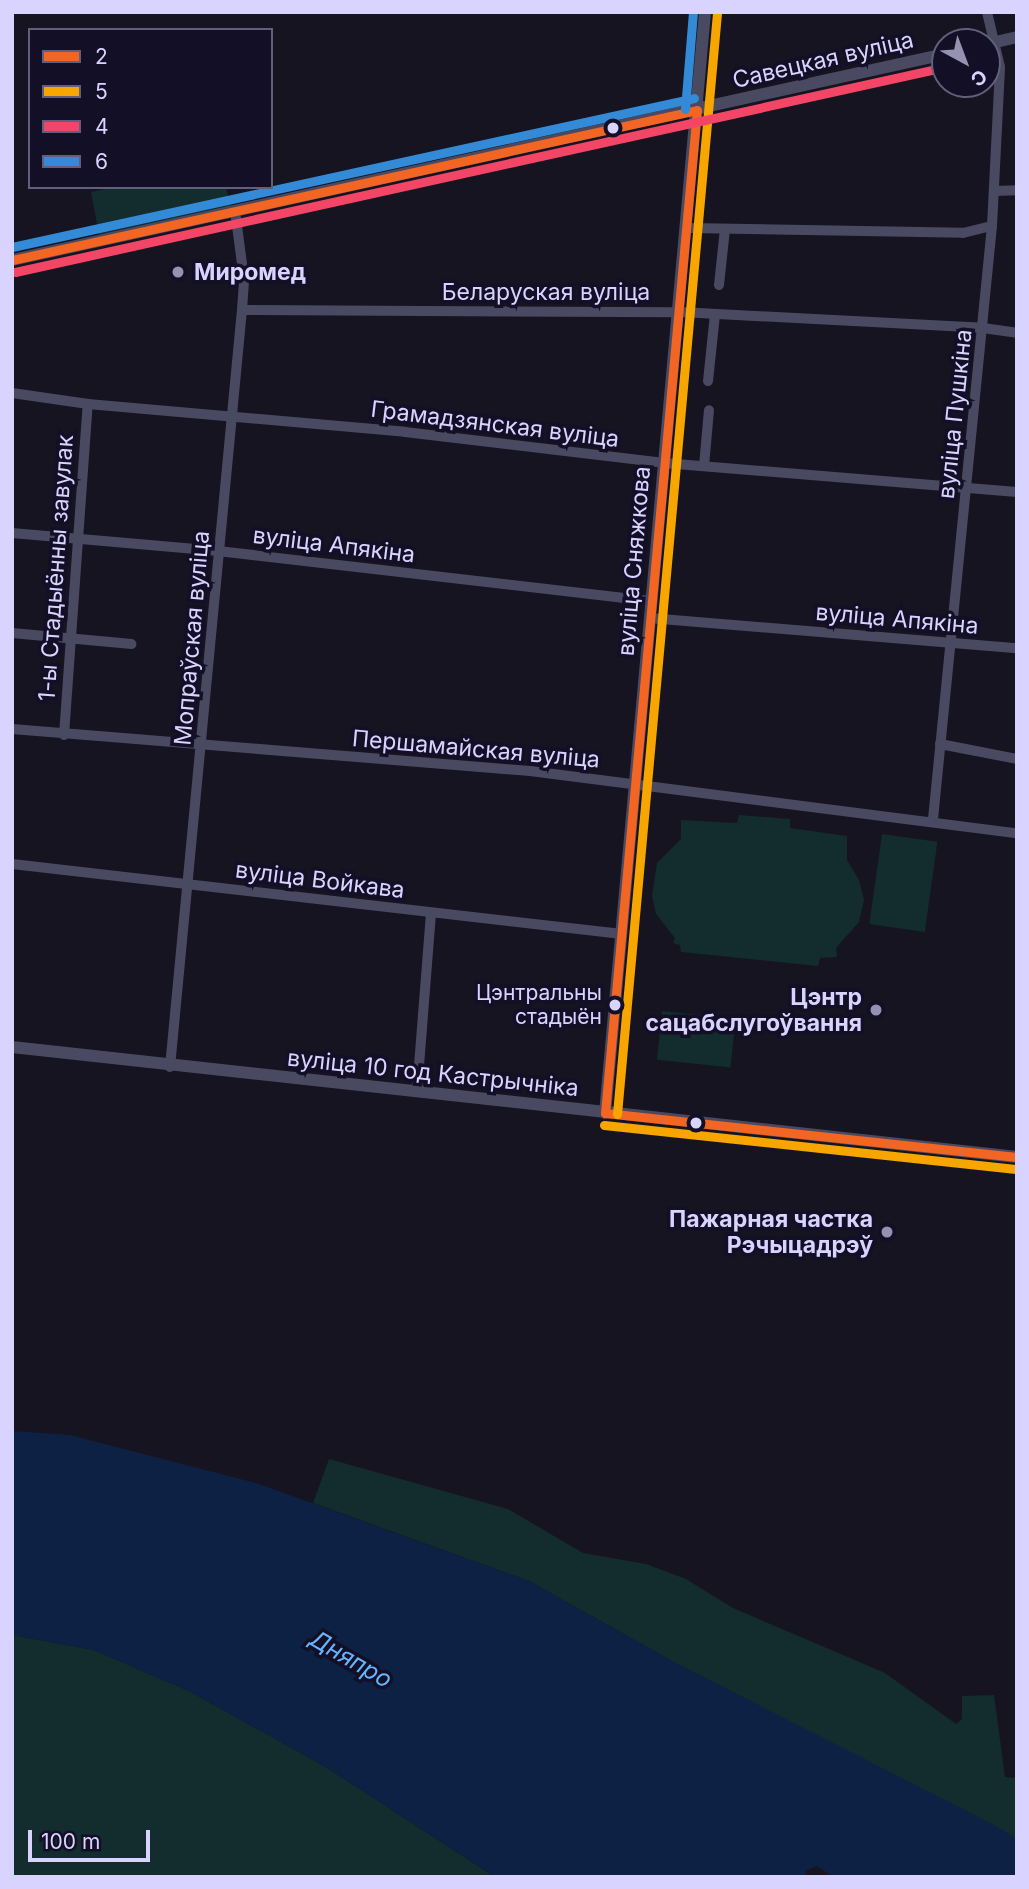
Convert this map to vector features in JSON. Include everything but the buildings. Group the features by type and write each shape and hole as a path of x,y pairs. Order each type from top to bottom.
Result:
{"street":[{"name":"вуліца Сняжкова","path":"605,1113 636,788 650,601 680,312 705,12"},
{"name":"Савецкая вуліца","path":"12,260 931,57"},
{"name":"вуліца Пушкіна","path":"933,819 983,328 992,226 998,98"},
{"path":"994,191 1017,190"},
{"name":"Мопраўская вуліца","path":"170,1067 191,884 218,551 242,310 244,279 235,211"},
{"path":"687,228 963,233 992,226"},
{"path":"719,285 725,229"},
{"name":"Беларуская вуліца","path":"242,310 680,312 983,328 1017,333"},
{"path":"708,381 715,314"},
{"name":"Грамадзянская вуліца","path":"12,393 88,404 231,416 664,463 1017,492"},
{"name":"1-ы Стадыённы завулак","path":"64,735 68,639 88,404"},
{"path":"704,466 709,410"},
{"name":"вуліца Апякіна","path":"12,533 218,551 650,601"},
{"name":"вуліца Апякіна","path":"649,618 1017,648"},
{"path":"12,633 131,644"},
{"name":"Першамайская вуліца","path":"12,729 530,771 636,788 933,819 1017,833"},
{"path":"940,744 1017,759"},
{"name":"вуліца Войкава","path":"12,864 622,934"},
{"path":"417,1091 431,914"},
{"name":"вуліца 10 год Кастрычніка","path":"12,1047 170,1067 417,1091 1017,1157"}],"green space":[{"path":"105,189 226,189 231,210 100,240 91,192"},
{"path":"739,815 790,819 790,828 847,836 847,860 859,880 864,900 859,922 836,948 837,957 820,958 818,966 681,952 680,945 673,943 675,938 656,914 652,896 657,863 681,839 681,820 737,823"},
{"path":"882,834 937,842 925,932 869,924"},
{"path":"662,1011 736,1019 730,1067 657,1060"},
{"path":"329,1459 508,1509 583,1553 646,1564 686,1579 733,1608 885,1673 956,1724 962,1719 962,1696 994,1695 1005,1777 1017,1778 1017,1839 672,1661 529,1581 313,1503"},
{"path":"12,1635 94,1650 189,1691 326,1767 495,1877 12,1877"}],"water":[{"name":"Дняпро","path":"12,1431 70,1435 256,1483 529,1581 672,1661 996,1826 1017,1839 1017,1877 834,1877 816,1866 805,1871 808,1877 495,1877 326,1767 189,1691 94,1650 12,1635"}],"transit line":[{"name":"6","path":"685,109 693,12"},
{"name":"5","path":"617,1114 717,13"},
{"name":"4","path":"15,272 931,70"},
{"name":"6","path":"12,247 694,98"},
{"name":"2","path":"12,260 697,110"},
{"name":"2","path":"605,1113 697,110"},
{"name":"2","path":"605,1113 1017,1157"},
{"name":"5","path":"604,1125 1016,1169"}],"place":[{"name":"Миромед","path":"178,272"},
{"name":"Цэнтральны стадыён","path":"615,1005"},
{"name":"Цэнтр сацабслугоўвання","path":"876,1010"},
{"name":"Пажарная частка Рэчыцадрэў","path":"887,1232"}]}
